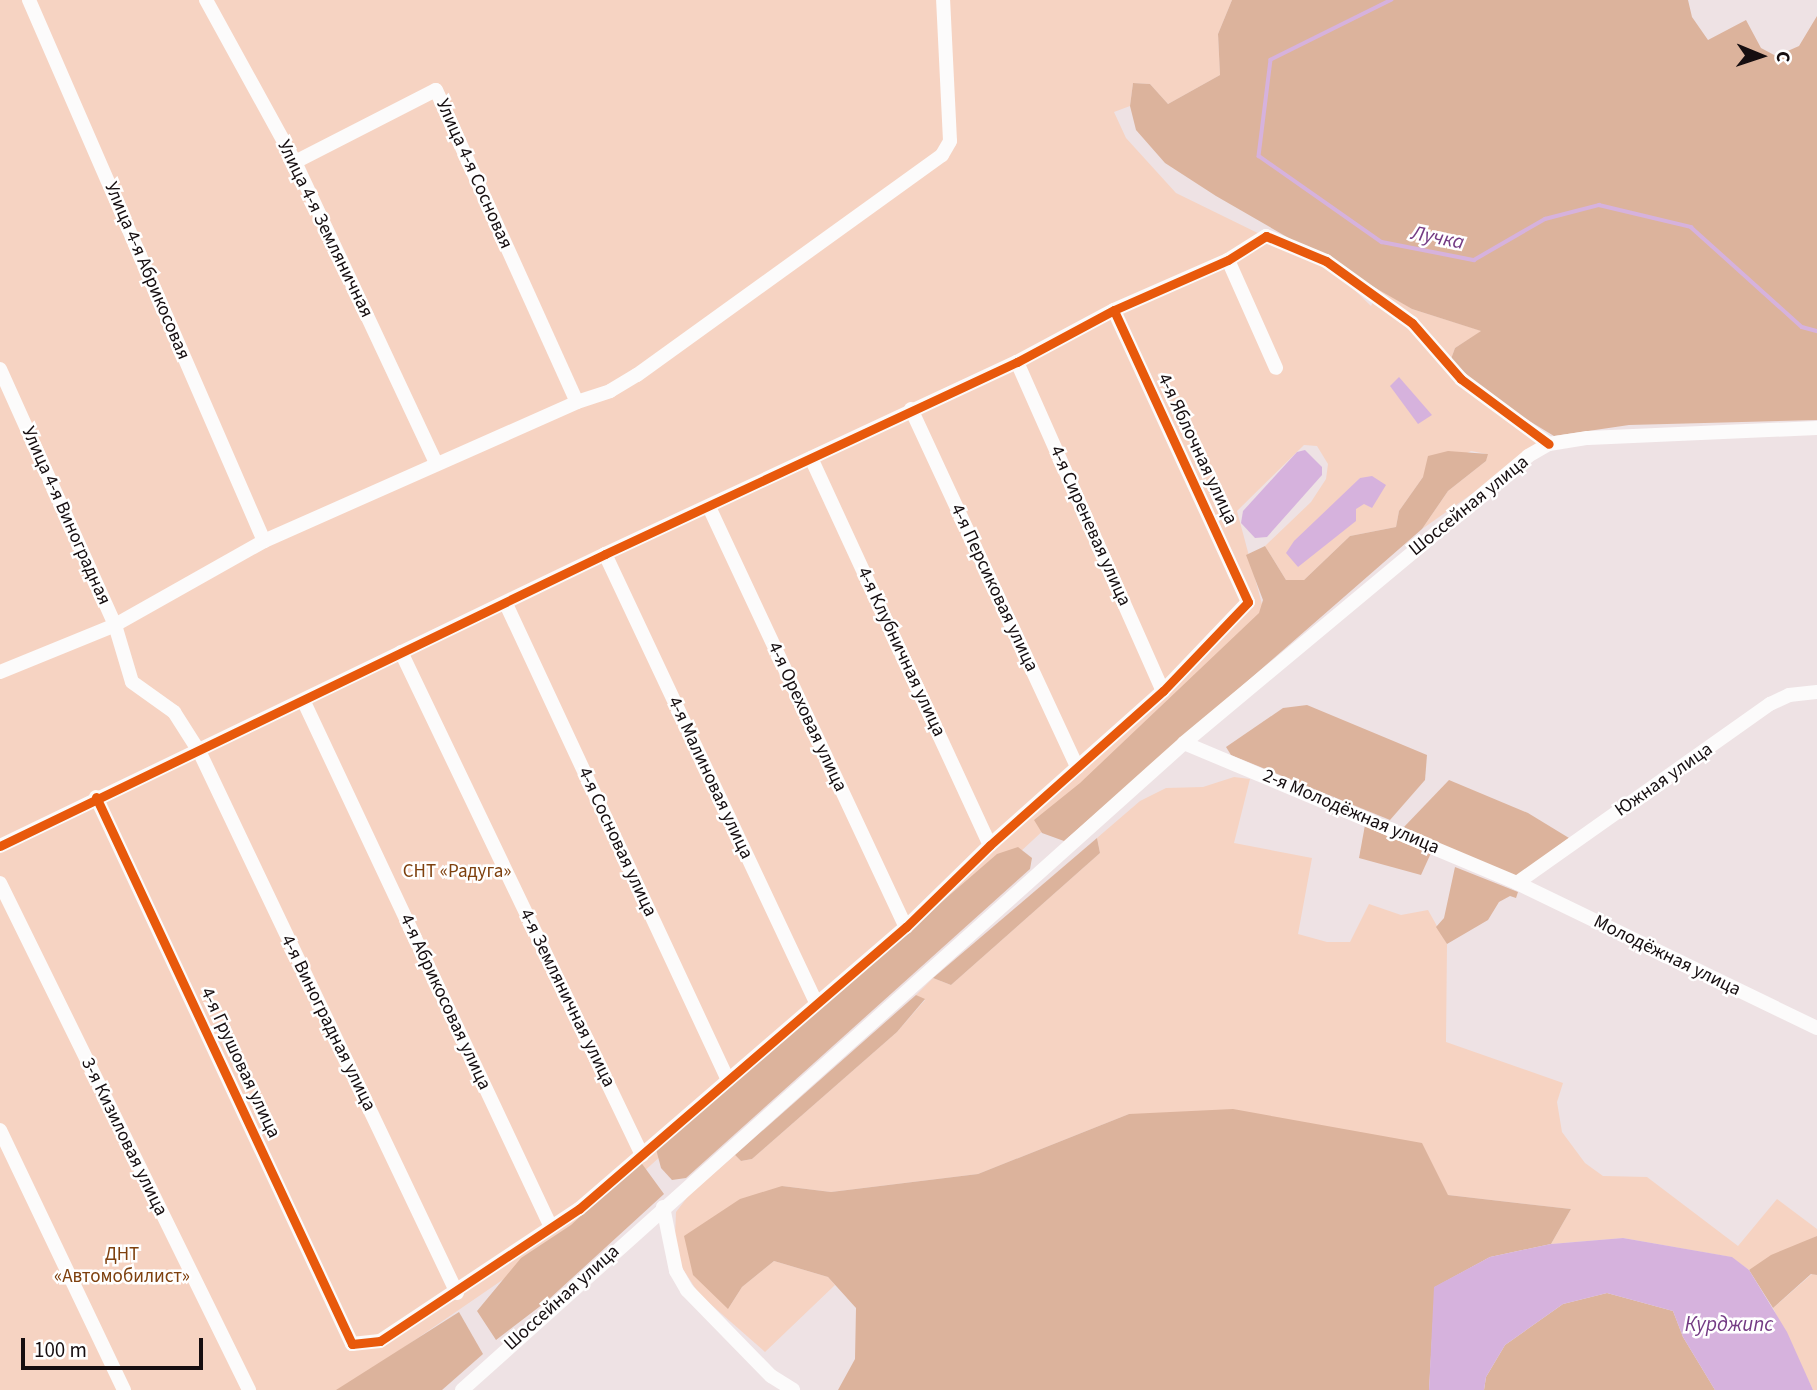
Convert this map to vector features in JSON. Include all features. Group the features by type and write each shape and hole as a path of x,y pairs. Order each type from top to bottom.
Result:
{"street":[{"name":"Улица 4-я Абрикосовая","path":"29,0 264,541"},
{"name":"Улица 4-я Земляничная","path":"205,0 295,162 436,463"},
{"path":"0,672 115,625 264,541 436,463 577,402 610,391 637,375 942,155 950,141 943,0"},
{"name":"Улица 4-я Сосновая","path":"295,162 436,90 577,402"},
{"path":"0,846 96,797 200,753 605,554 1017,362 1114,310 1228,260 1266,236 1326,261 1412,323 1461,379 1549,444"},
{"path":"1228,260 1276,369"},
{"name":"4-я Яблочная улица","path":"1114,310 1248,602 1163,691"},
{"name":"4-я Сиреневая улица","path":"1017,362 1163,691"},
{"name":"Улица 4-я Виноградная","path":"0,369 115,625 132,682 174,712 200,753"},
{"name":"4-я Персиковая улица","path":"911,410 1077,767"},
{"name":"Шоссейная улица","path":"462,1390 663,1207 1184,743 1528,456 1549,444 1616,436 1817,428"},
{"name":"4-я Клубничная улица","path":"811,458 990,845"},
{"name":"4-я Ореховая улица","path":"709,507 906,927"},
{"name":"4-я Малиновая улица","path":"605,554 816,1003"},
{"name":"4-я Сосновая улица","path":"506,604 728,1080"},
{"name":"4-я Земляничная улица","path":"401,652 642,1155"},
{"path":"457,1293 550,1225 579,1209 906,927 990,845 1163,691"},
{"name":"Южная улица","path":"1517,883 1770,704 1789,695 1817,692"},
{"name":"4-я Абрикосовая улица","path":"304,702 550,1225"},
{"name":"2-я Молодёжная улица","path":"1184,743 1517,883"},
{"name":"4-я Виноградная улица","path":"200,753 457,1293"},
{"name":"4-я Грушовая улица","path":"96,797 352,1344 380,1341 457,1293"},
{"name":"3-я Кизиловая улица","path":"0,883 249,1390"},
{"name":"Молодёжная улица","path":"1517,883 1817,1028"},
{"path":"0,1130 124,1390"},
{"path":"663,1207 676,1271 687,1290 771,1376 793,1390"}],"green space":[{"path":"0,0 1232,0 1218,34 1220,75 1168,104 1150,84 1133,83 1130,106 1114,112 1126,138 1176,193 1335,271 1371,306 1374,300 1418,333 1540,446 1422,529 1448,491 1486,461 1487,454 1471,451 1423,477 1399,511 1396,527 1350,536 1304,580 1286,580 1265,546 1311,502 1326,479 1328,464 1317,446 1304,445 1237,511 1267,623 1004,867 723,1100 591,1219 342,1390 0,1390","holes":["1360,478 1372,508 1364,503 1355,509 1355,521 1297,567 1342,497"]},
{"path":"1372,284 1412,309 1482,331 1455,348 1451,359"},
{"path":"1234,777 1250,779 1234,843 1312,858 1298,934 1327,942 1350,942 1369,904 1401,915 1428,910 1447,944 1446,1042 1563,1083 1557,1102 1562,1132 1585,1163 1603,1176 1647,1177 1738,1246 1777,1199 1817,1229 1817,1236 1749,1270 1731,1257 1623,1238 1551,1244 1571,1209 1448,1195 1129,1114 978,1174 831,1192 782,1186 728,1309 742,1287 774,1261 828,1277 835,1285 765,1352 699,1294 681,1266 675,1236 676,1212 689,1195 735,1155 741,1161 752,1159 897,1032 925,1000 916,995 933,978 951,985 1100,853 1097,838 1140,801 1166,788 1203,787"},
{"path":"1812,1274 1817,1275 1817,1390 1813,1390 1773,1308"}],"shaded area":[{"path":"1232,0 1688,0 1692,17 1708,40 1746,20 1761,48 1776,56 1799,46 1817,16 1817,420 1629,425 1554,436 1488,396 1451,359 1455,348 1481,331 1412,309 1216,196 1165,163 1136,130 1130,106 1133,83 1150,84 1168,104 1220,75 1218,34"},
{"path":"1448,451 1488,454 1486,461 1448,491 1422,529 1064,841 1042,833 1034,820 1080,783 1259,613 1263,600 1246,555 1265,546 1286,580 1304,580 1350,536 1396,527 1399,511 1423,477 1428,456"},
{"path":"1307,705 1427,755 1425,780 1390,820 1231,755 1226,747 1283,708"},
{"path":"1449,780 1528,813 1569,838 1516,877 1403,828"},
{"path":"1365,825 1431,853 1421,875 1359,858"},
{"path":"1097,838 1100,853 951,985 933,978"},
{"path":"1018,847 1032,858 1030,869 686,1178 672,1180 661,1168 656,1149 997,854"},
{"path":"1455,867 1518,892 1516,898 1510,896 1499,902 1488,920 1447,944 1436,927 1444,918"},
{"path":"916,995 925,999 897,1032 752,1159 741,1161 735,1155"},
{"path":"1233,1109 1422,1143 1448,1195 1571,1209 1551,1244 1490,1257 1435,1287 1429,1390 838,1390 855,1359 856,1308 828,1277 774,1261 742,1287 728,1309 693,1275 684,1236 740,1199 782,1186 831,1192 978,1174 1129,1114"},
{"path":"640,1161 664,1194 547,1301 496,1340 477,1311 521,1258 571,1225"},
{"path":"1817,1236 1817,1275 1811,1274 1773,1308 1749,1270 1771,1255"},
{"path":"1607,1293 1673,1311 1683,1337 1715,1390 1484,1390 1486,1377 1505,1345 1563,1304"},
{"path":"459,1312 483,1354 442,1390 336,1390"}],"water":[{"path":"1399,377 1432,415 1418,424 1390,386"},
{"path":"1305,450 1322,467 1322,475 1267,537 1255,538 1241,523 1243,511 1297,452"},
{"path":"1372,476 1386,485 1372,508 1364,504 1356,509 1356,521 1298,567 1286,553 1294,541 1360,478"},
{"name":"Курджипс","path":"1623,1238 1732,1257 1749,1270 1787,1332 1813,1390 1715,1390 1683,1337 1673,1311 1607,1293 1563,1304 1505,1345 1486,1377 1484,1390 1429,1390 1434,1287 1490,1257 1551,1244"}],"waterway":[{"name":"Лучка","path":"1392,0 1271,60 1259,156 1382,242 1474,260 1545,219 1599,205 1691,227 1802,327 1817,331"}],"cycle path":[{"path":"0,846 605,554 1017,362 1114,310 1228,260 1266,236 1326,261 1412,323 1461,379 1549,444"},
{"path":"96,797 352,1344 380,1341 579,1209 906,927 990,845 1163,691 1248,602 1114,310"}],"park label":[{"name":"СНТ «Радуга»","path":"457,872"},
{"name":"ДНТ «Автомобилист»","path":"122,1266"}]}
